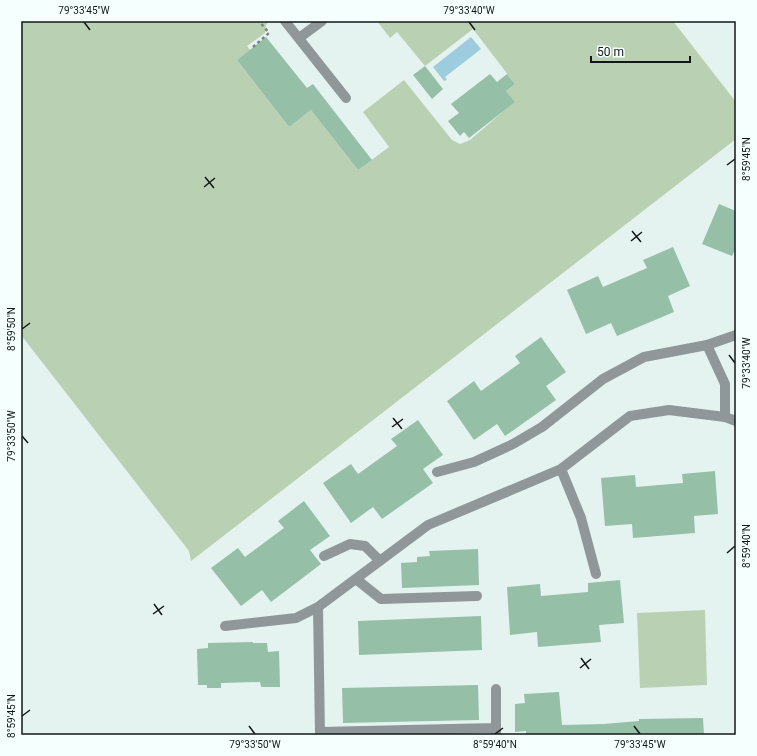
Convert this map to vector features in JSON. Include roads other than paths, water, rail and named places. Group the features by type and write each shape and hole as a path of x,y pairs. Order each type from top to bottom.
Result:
{"street":[{"path":"285,21 346,98"},
{"path":"299,38 322,21"},
{"path":"437,472 474,462 513,444 542,427 603,379 644,357 707,344 736,335"},
{"path":"707,344 725,384 725,417"},
{"path":"225,626 296,618 318,607 428,525 561,469 630,416 669,410 725,417 736,421"},
{"path":"561,469 581,518 596,574"},
{"path":"324,556 350,544 365,546 380,561"},
{"path":"356,579 381,598 477,596"},
{"path":"318,607 320,733 496,732 496,689"}],"water":[{"path":"471,37 481,49 445,77 447,80 444,81 433,67"}]}
